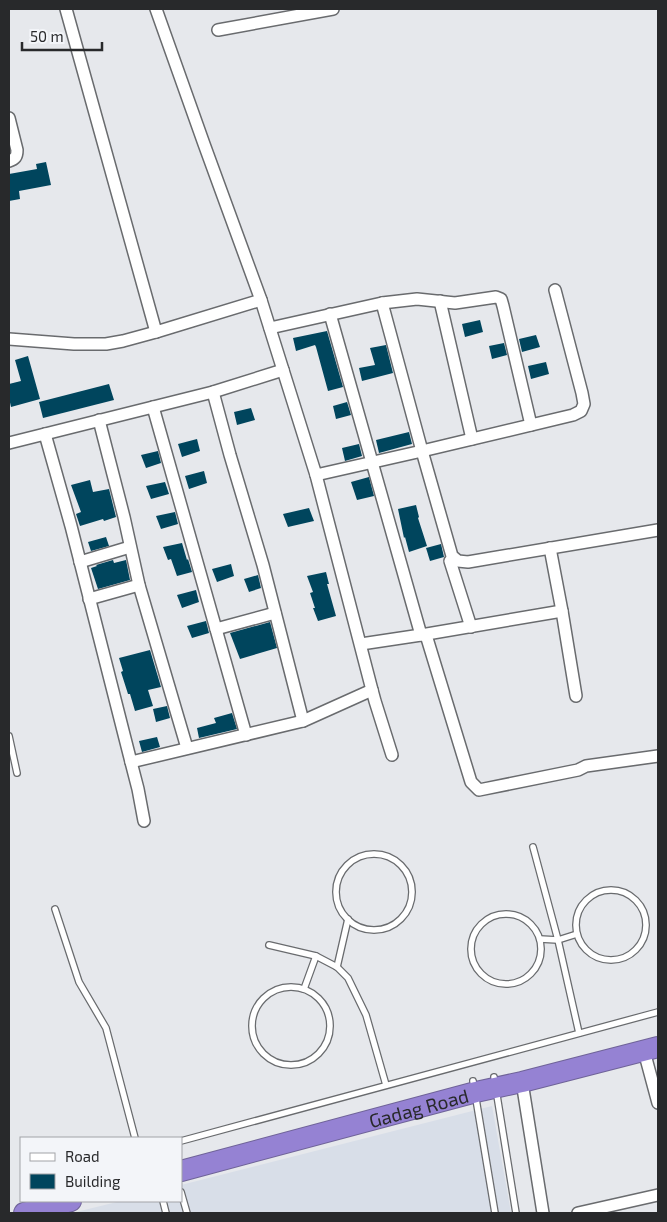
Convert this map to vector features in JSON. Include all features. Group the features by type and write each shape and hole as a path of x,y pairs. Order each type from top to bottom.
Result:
{"highway":[{"name":"Gadag Road","path":"182,1160 496,1083 658,1036"},
{"name":"Gadag Road","path":"496,1083 522,1082 651,1049"},
{"name":"Gadag Road","path":"182,1171 474,1087"},
{"path":"9,1206 23,1202"},
{"path":"24,1213 67,1202"}],"street":[{"path":"66,9 156,332"},
{"path":"156,9 200,135 262,300 316,475 372,690 392,755"},
{"path":"218,30 299,12 333,9"},
{"path":"9,118 17,155 9,161"},
{"path":"316,475 574,415 581,411 584,404 582,393 555,290"},
{"path":"270,328 382,303 417,299 455,303 496,297 501,299 504,306 531,425"},
{"path":"9,339 74,344 123,342 262,300"},
{"path":"440,301 472,439"},
{"path":"382,303 452,556 458,561 468,562 658,530"},
{"path":"330,314 421,635"},
{"path":"9,443 213,392 283,370"},
{"path":"213,392 263,565 303,721"},
{"path":"153,407 246,735"},
{"path":"98,420 139,585 187,748"},
{"path":"45,434 71,526 132,762 144,822"},
{"path":"80,562 130,547"},
{"path":"550,548 576,696"},
{"path":"450,561 471,627"},
{"path":"89,599 139,585"},
{"path":"361,644 562,611"},
{"path":"216,629 275,613"},
{"path":"421,635 426,635 471,782 479,790 578,770 586,766 658,756"},
{"path":"132,762 303,721 372,690"},
{"path":"651,1049 658,1103"},
{"path":"522,1082 543,1213"},
{"path":"578,1213 658,1195"}],"lane":[{"path":"9,736 16,773"},
{"path":"533,847 558,940 579,1033"},
{"path":"368,853 382,854 395,859 404,868 411,880 412,893 410,906 398,922 386,928 373,930 360,928 348,919 342,914 335,895 336,881 342,869 356,858 368,853"},
{"path":"606,890 619,890 630,896 639,904 645,915 644,938 633,952 623,958 610,960 598,958 582,946 577,934 577,916 582,905 595,894 606,890"},
{"path":"55,909 78,982 106,1028 135,1137"},
{"path":"513,914 525,919 540,938 539,962 528,976 518,982 505,984 493,982 477,969 471,958 471,939 477,928 489,917 513,914"},
{"path":"338,967 348,919"},
{"path":"540,938 558,940 577,934"},
{"path":"269,944 316,956 338,967 348,978 366,1014 386,1085"},
{"path":"304,989 316,956"},
{"path":"286,986 304,989 313,992 323,1002 329,1014 331,1027 328,1040 317,1056 304,1063 291,1065 277,1062 269,1058 259,1048 253,1036 253,1015 259,1003 273,991 286,986"},
{"path":"182,1141 658,1012"},
{"path":"496,1083 516,1213"},
{"path":"474,1087 495,1213"},
{"path":"182,1196 187,1213"}],"shaded area":[{"path":"492,1106 511,1213 72,1213 117,1202 182,1202 182,1185"}],"building":[{"path":"46,162 51,185 19,191 20,199 9,201 9,174 37,169 36,164"},
{"path":"480,320 483,332 465,337 462,324"},
{"path":"327,331 343,387 328,391 315,345 296,351 293,338"},
{"path":"536,335 540,347 522,352 519,339"},
{"path":"504,343 507,355 492,359 489,346"},
{"path":"386,345 393,373 362,381 359,368 375,365 370,348"},
{"path":"28,356 40,399 11,407 9,384 21,381 15,360"},
{"path":"546,362 549,374 531,379 528,366"},
{"path":"109,384 114,400 43,418 39,402"},
{"path":"347,402 351,415 336,419 333,406"},
{"path":"251,408 255,420 237,425 234,412"},
{"path":"409,432 412,444 379,453 376,440"},
{"path":"197,439 200,451 182,457 178,444"},
{"path":"359,444 362,456 345,461 342,448"},
{"path":"158,451 161,463 146,468 141,455"},
{"path":"204,471 207,483 189,489 185,476"},
{"path":"369,477 374,496 357,500 351,482"},
{"path":"90,480 93,492 109,489 116,517 80,526 76,514 81,512 71,485"},
{"path":"165,482 169,494 151,499 146,486"},
{"path":"416,505 427,546 409,552 398,509"},
{"path":"309,508 314,521 288,527 283,514"},
{"path":"175,512 178,524 161,529 156,516"},
{"path":"106,537 109,546 91,551 88,542"},
{"path":"182,543 192,572 177,576 171,559 168,560 163,547"},
{"path":"441,544 444,557 430,561 426,548"},
{"path":"113,560 114,563 126,560 130,580 98,589 91,568"},
{"path":"231,564 234,576 217,582 212,569"},
{"path":"326,572 329,584 327,584 336,616 318,621 310,593 313,592 307,576"},
{"path":"258,575 261,588 249,592 244,579"},
{"path":"196,590 199,602 182,608 177,595"},
{"path":"206,621 209,633 192,638 187,626"},
{"path":"270,622 277,648 240,659 230,633"},
{"path":"150,650 161,687 148,690 153,706 135,711 121,672 123,671 119,658"},
{"path":"167,706 170,718 156,722 153,709"},
{"path":"232,713 237,729 199,738 197,728 216,723 214,718"},
{"path":"157,737 160,747 142,752 139,741"}]}
